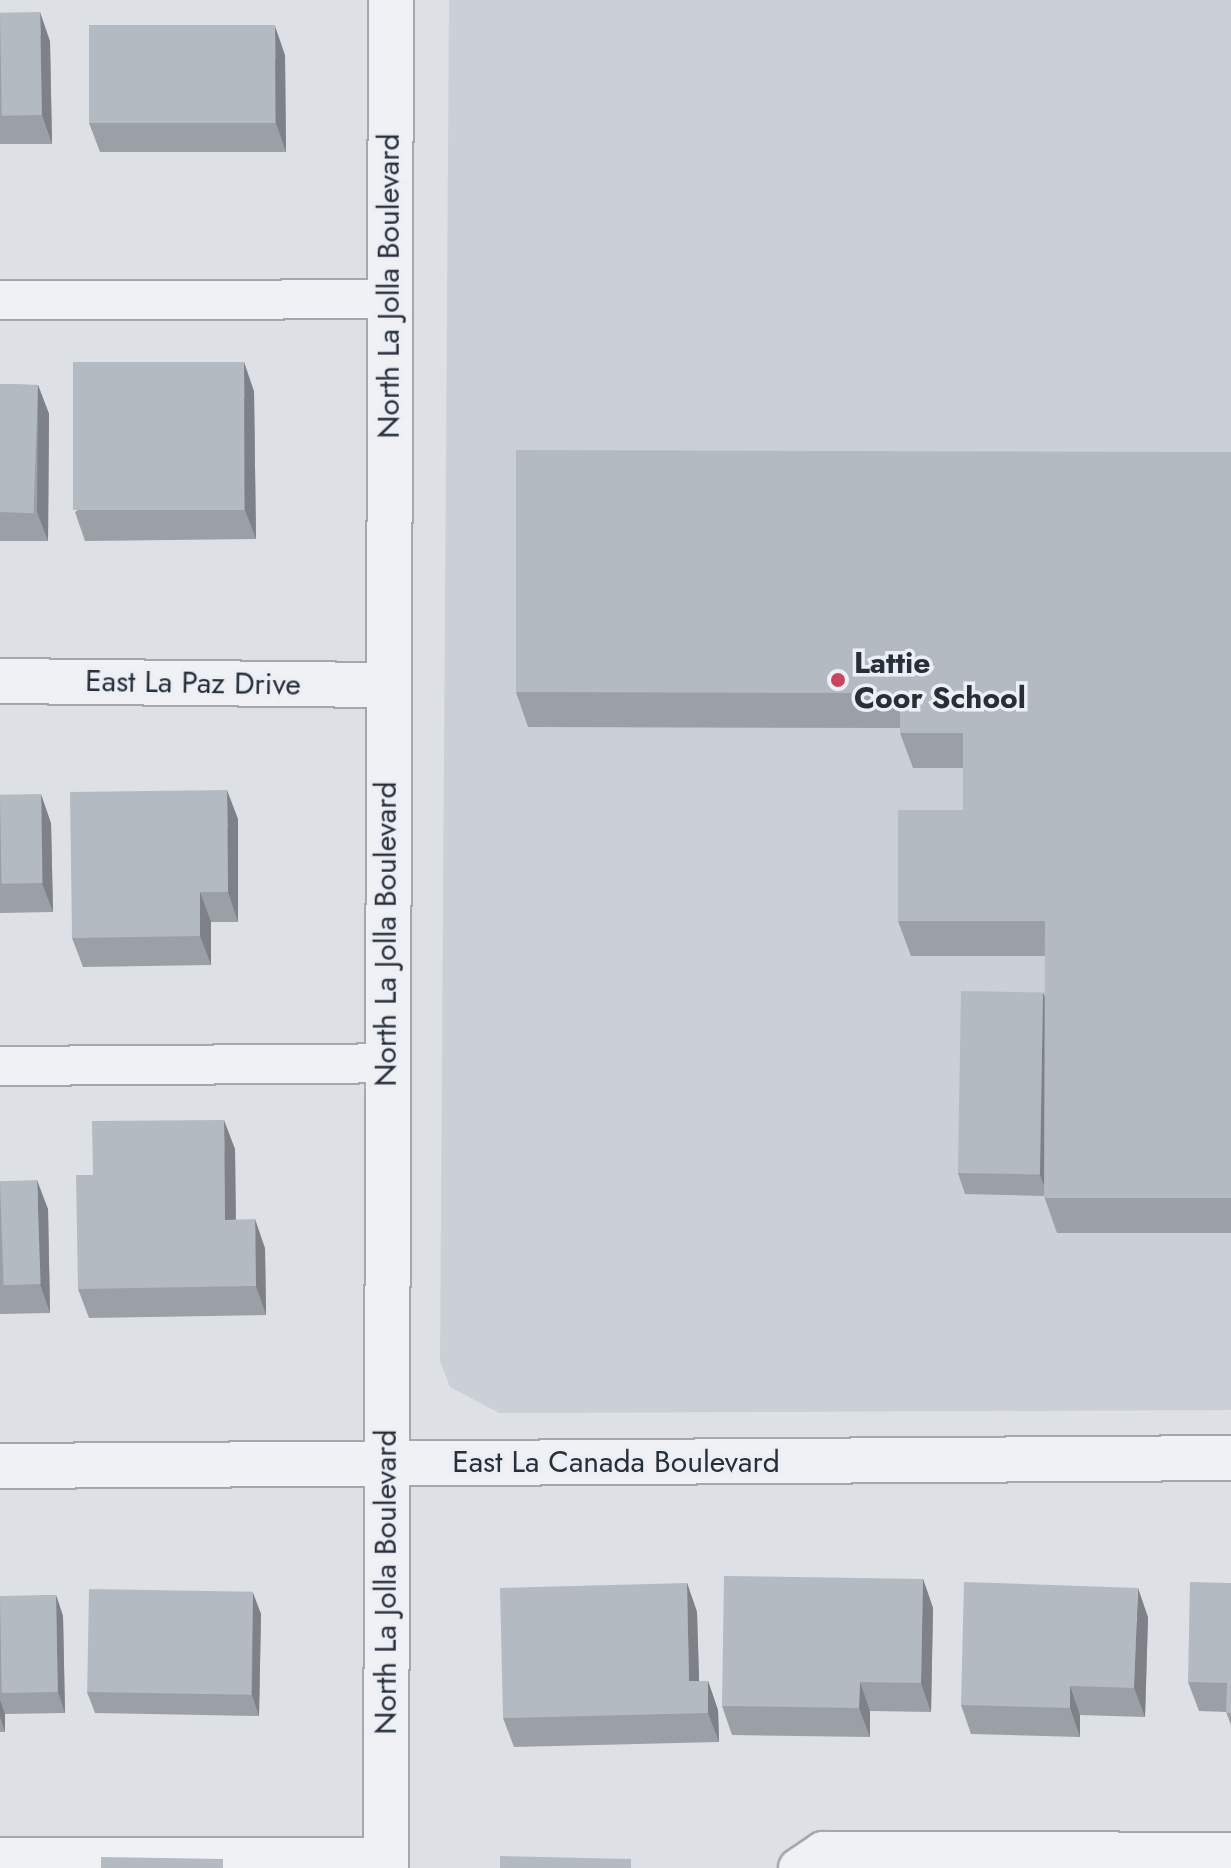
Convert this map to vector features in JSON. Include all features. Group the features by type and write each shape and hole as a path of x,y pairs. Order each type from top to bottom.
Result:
{"street":[{"name":"North La Jolla Boulevard","path":"386,1863 386,685 391,0"},
{"name":"East La Paz Drive","path":"0,681 386,685"},
{"name":"East La Canada Boulevard","path":"0,1466 1231,1458"}],"lane":[{"path":"0,300 388,299"},
{"path":"0,1066 386,1063"},
{"path":"798,1868 823,1851 1231,1852"},
{"path":"0,1857 386,1863"}],"shaded area":[{"name":"Lattie Coor School","path":"449,0 1231,0 1231,1410 499,1413 450,1387 440,1361"}],"building":[{"path":"40,12 42,115 2,116 0,13"},
{"path":"89,25 275,25 275,123 89,123"},
{"path":"73,362 244,362 244,510 73,510"},
{"path":"0,384 38,385 34,513 0,512"},
{"path":"516,450 1231,452 1231,1198 1044,1198 1045,921 898,921 898,810 963,810 963,733 900,733 900,693 516,692"},
{"path":"227,790 228,892 200,892 200,936 72,938 70,792"},
{"path":"41,794 43,883 2,884 0,795"},
{"path":"961,991 1043,992 1040,1174 958,1173"},
{"path":"224,1120 225,1220 255,1219 256,1286 78,1289 76,1175 93,1175 92,1121"},
{"path":"37,1180 41,1284 4,1285 0,1181"},
{"path":"724,1576 923,1579 921,1683 860,1682 859,1708 722,1706"},
{"path":"964,1582 1138,1588 1134,1688 1070,1686 1070,1708 961,1705"},
{"path":"1190,1582 1231,1583 1231,1713 1226,1713 1227,1683 1188,1682"},
{"path":"687,1583 689,1681 708,1681 708,1713 503,1718 500,1588"},
{"path":"89,1589 253,1592 251,1695 87,1692"},
{"path":"56,1595 58,1692 2,1693 0,1596"},
{"path":"500,1856 631,1859 631,1868 500,1868"},
{"path":"101,1857 223,1859 223,1868 101,1868"}],"place":[{"name":"Lattie Coor School","path":"838,680"}]}
